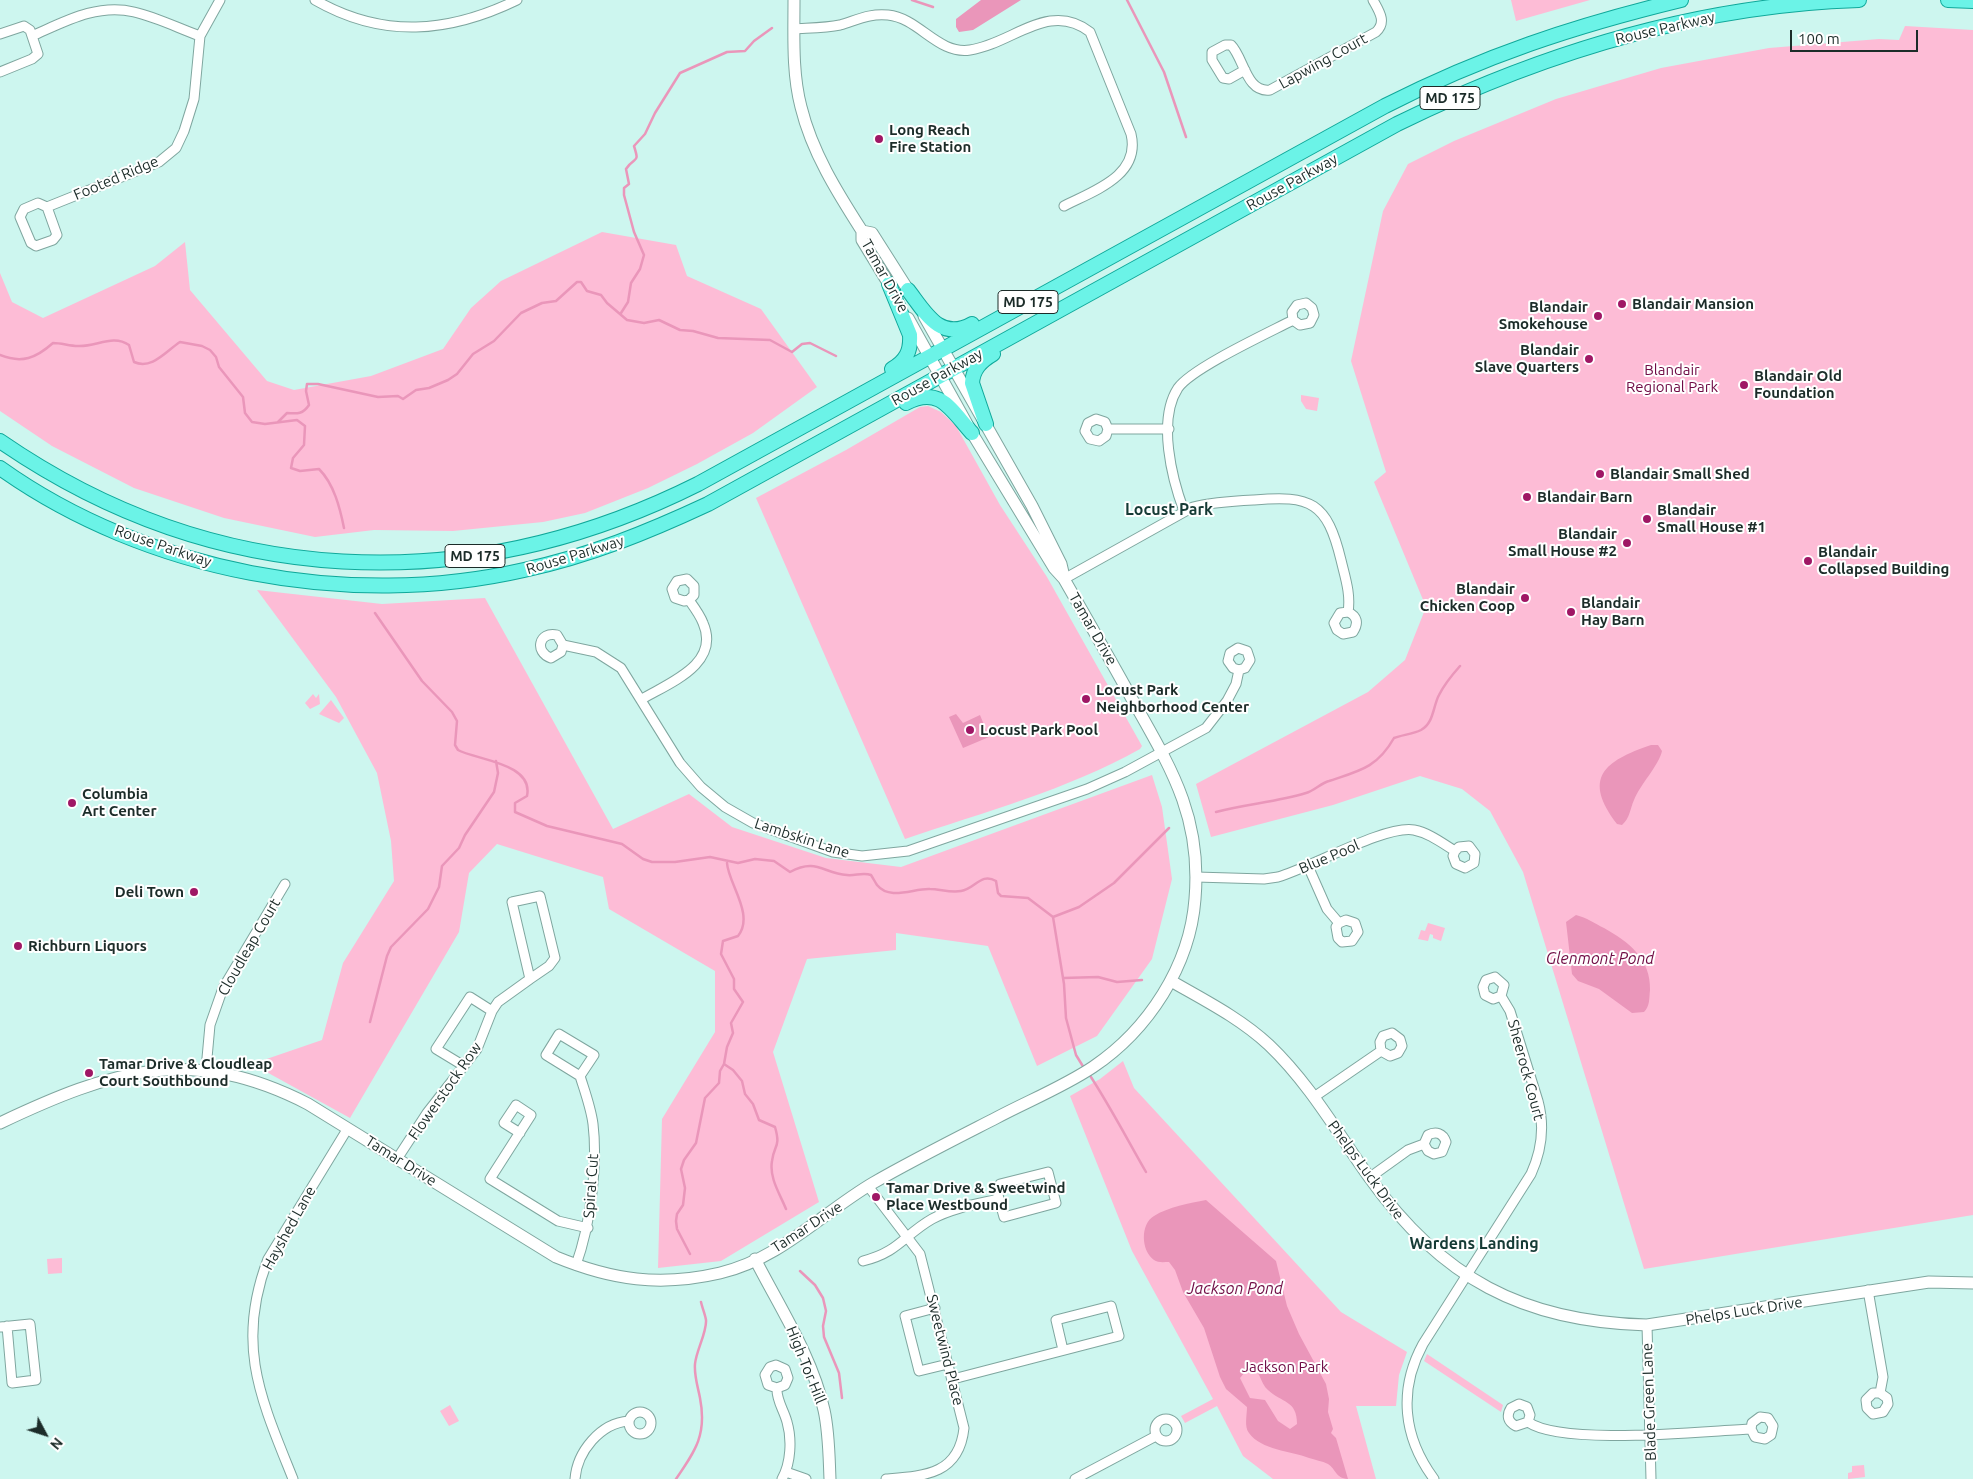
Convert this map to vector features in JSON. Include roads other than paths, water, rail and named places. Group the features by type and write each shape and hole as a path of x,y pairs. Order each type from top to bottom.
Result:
{"main road":[{"name":"Rouse Parkway","path":"0,441 46,471 130,513 190,534 270,553 314,559 387,563 458,559 489,554 582,532 659,503 1433,82 1530,42 1577,26 1681,0"},
{"name":"Rouse Parkway","path":"0,468 35,490 94,522 184,556 225,567 273,576 346,584 387,585 484,577 522,571 587,554 621,542 708,504 1397,124 1446,100 1517,70 1584,47 1693,19 1792,4 1859,0"},
{"path":"1948,0 1973,1"},
{"path":"908,290 935,324 956,330 963,329 1047,284 1101,262"},
{"path":"777,440 837,400 903,361 910,348 910,335 889,284"},
{"path":"986,424 972,383 979,364 1032,332 1078,299"},
{"path":"823,440 855,430 917,397 926,396 942,401 972,433"}],"street":[{"name":"Footed Ridge","path":"47,207 56,235 53,240 36,246 31,243 21,214 24,210 38,203 47,207 159,162 176,148 184,131 194,99 200,36 220,0"},
{"path":"315,0 347,16 379,24 409,28 454,24 474,18 517,0"},
{"name":"Tamar Drive","path":"0,1123 82,1086 109,1078 150,1070 206,1070 270,1086 308,1104 536,1246 576,1265 619,1278 678,1280 724,1272 755,1259 798,1237 868,1186 1078,1076 1096,1064 1137,1027 1171,981 1192,922 1196,877 1192,826 1184,799 1162,752 1064,579 1054,568 972,433 946,388 942,375 862,240 862,231 830,179 807,128 797,82 794,0"},
{"name":"Lapwing Court","path":"1245,70 1256,86 1265,91 1270,90 1376,32 1380,28 1382,18 1373,0"},
{"path":"32,36 74,18 96,11 114,9 136,12 200,36"},
{"path":"1061,11 1078,18 1090,32 1133,142 1130,162 1120,175 1064,206"},
{"path":"794,29 839,25 865,16 889,15 912,22 935,40 953,49 971,50 989,43 1034,14"},
{"path":"0,34 24,26 30,30 38,54 36,57 0,72"},
{"name":"Tamar Drive","path":"862,231 872,233 943,348 1061,564 1064,579"},
{"path":"1184,511 1172,477 1168,430 1173,398 1185,380 1293,320"},
{"path":"1108,430 1168,430"},
{"path":"1064,579 1184,511 1217,502 1284,497 1305,502 1322,513 1333,530 1349,595 1348,612"},
{"path":"642,699 686,673 697,665 702,657 706,648 706,632 690,600"},
{"name":"Lambskin Lane","path":"563,645 587,649 613,661 628,676 673,753 689,774 712,798 754,823 828,850 862,856 908,851 1087,789 1198,733 1212,722 1228,701 1240,670"},
{"name":"Blue Pool","path":"1196,877 1264,879 1278,877 1383,834 1403,829 1423,832 1455,850"},
{"path":"1308,866 1327,909 1339,923"},
{"name":"Cloudleap Court","path":"206,1070 210,1025 222,988 285,884"},
{"name":"Flowerstock Row","path":"397,1159 426,1113 477,1049 492,1011 498,1002 549,966 555,958 540,896 512,902 530,979"},
{"name":"Phelps Luck Drive","path":"1171,981 1217,1007 1254,1032 1285,1062 1314,1097 1369,1178 1408,1227 1442,1259 1467,1276 1506,1297 1552,1314 1601,1323 1647,1325 1678,1322 1868,1290 1929,1282 1973,1283"},
{"name":"Sheerock Court","path":"1434,1479 1423,1465 1409,1432 1406,1416 1407,1386 1411,1369 1423,1344 1531,1174 1538,1157 1542,1139 1542,1115 1538,1101 1510,1011 1500,996"},
{"path":"464,1066 436,1049 470,997 492,1011"},
{"path":"560,1034 594,1055 580,1076 546,1055 560,1034"},
{"path":"1314,1097 1382,1051"},
{"name":"Spiral Cut","path":"576,1265 588,1228 594,1143 589,1105 580,1076"},
{"name":"Hayshed Lane","path":"293,1479 259,1389 253,1358 252,1320 261,1278 268,1259 348,1128"},
{"path":"520,1133 490,1179 558,1221 588,1228"},
{"path":"1369,1178 1408,1150 1424,1144"},
{"path":"1048,1172 1056,1203 1004,1217 999,1199 997,1190 1000,1184 1048,1172"},
{"name":"Sweetwind Place","path":"868,1186 920,1254 964,1428 960,1446 942,1468 926,1476 886,1479"},
{"path":"864,1261 886,1254 941,1215 999,1199"},
{"name":"High Tor Hill","path":"755,1259 795,1335 816,1384 824,1411 830,1479"},
{"path":"1868,1290 1883,1377 1880,1393"},
{"path":"953,1379 1119,1336 1112,1306 1056,1320 1063,1350"},
{"path":"935,1308 905,1316 919,1371 948,1364"},
{"path":"30,1324 36,1380 12,1383 3,1326 30,1324"},
{"name":"Blade Green Lane","path":"1647,1325 1651,1479"},
{"path":"777,1388 777,1394 788,1423 789,1433 784,1475 806,1479"},
{"path":"575,1479 579,1458 592,1440 615,1424 629,1421"},
{"path":"1528,1422 1541,1429 1595,1436 1751,1429"},
{"path":"1076,1479 1156,1436"}],"water":[{"path":"981,0 1021,0 973,30 959,32 956,27 956,19"},
{"name":"Locust Park Pool","path":"956,714 963,723 980,715 989,737 963,748 949,717"},
{"path":"1651,745 1658,745 1662,751 1660,757 1637,794 1627,819 1622,825 1617,824 1606,808 1601,794 1600,783 1603,773 1610,765 1621,758"},
{"name":"Glenmont Pond","path":"1576,915 1622,939 1642,960 1647,969 1650,990 1648,1005 1644,1012 1632,1013 1599,989 1578,981 1572,974 1566,922"},
{"name":"Jackson Pond","path":"1206,1200 1276,1261 1287,1306 1299,1334 1326,1384 1329,1399 1328,1412 1333,1429 1331,1433 1336,1438 1348,1479 1338,1475 1328,1464 1269,1447 1254,1439 1247,1430 1247,1407 1226,1389 1220,1377 1204,1328 1183,1292 1175,1270 1169,1262 1159,1262 1150,1256 1144,1238 1144,1231 1149,1220 1166,1210","holes":["1249,1367 1253,1369 1268,1390 1292,1406 1297,1424 1290,1429 1278,1421 1265,1400 1250,1398 1240,1378"]}],"waterway":[{"path":"912,0 933,7"},
{"path":"1127,0 1164,72 1186,137"},
{"path":"621,313 628,302 631,283 640,269 644,255 634,232 624,195 624,188 629,184 626,169 637,156 634,146 645,134 655,113 680,73 727,52 745,51 754,41 772,28"},
{"path":"278,422 287,413 300,413 307,408 309,405 306,391 307,384 318,384 378,397 398,396 403,399 416,390 429,388 448,380 457,374 473,354 494,341 521,313 542,303 556,301 577,282 581,282 587,291 601,295 607,303 627,320 644,323 659,320 680,330 693,331 718,338 770,340 792,352 802,344 810,343 836,356"},
{"path":"0,355 8,358 22,359 35,356 53,343 85,346 117,341 129,345 134,362 147,364 153,362 180,342 202,346 210,350 216,357 219,367 243,397 245,413 252,422 265,424 297,420 305,426 304,445 293,458 291,468 300,471 319,469 332,489 344,528"},
{"path":"375,613 422,681 452,712 457,721 455,745 458,750 502,764 522,776 527,785 527,796 515,803 515,812 547,826 622,844 643,859 652,862 675,862 710,857 738,863 755,859 774,861 790,872 806,866 813,866 839,874 868,874 871,875 882,890 895,893 924,889 961,891 986,878 996,881 998,893 1001,896 1028,898 1053,917 1064,984 1066,1018 1076,1055 1084,1068"},
{"path":"1216,812 1306,793 1326,782 1366,767 1381,756 1394,738 1425,727 1431,719 1441,691 1460,666"},
{"path":"370,1022 391,947 428,909 439,887 442,866 459,848 465,835 494,792 498,773 496,761"},
{"path":"1053,917 1079,907 1114,883 1169,828"},
{"path":"690,1254 677,1229 676,1221 677,1214 683,1205 685,1188 681,1169 684,1160 696,1143 705,1098 719,1083 720,1071 724,1064 727,1047 733,1033 731,1023 743,1002 734,989 734,979 721,954 723,941 738,936 744,919 727,863"},
{"path":"1063,978 1098,977 1117,982 1142,980"},
{"path":"724,1064 733,1070 742,1081 745,1094 753,1104 759,1120 775,1127 777,1143 771,1167 776,1186 786,1209"},
{"path":"1089,1074 1146,1172"},
{"path":"800,1271 815,1285 823,1298 826,1311 823,1326 824,1337 839,1373 842,1398"},
{"path":"676,1479 694,1450 701,1432 702,1411 695,1368 706,1325 701,1302"}],"place":[{"name":"Long Reach Fire Station","path":"879,139"},
{"name":"Blandair Mansion","path":"1622,304"},
{"name":"Blandair Smokehouse","path":"1598,316"},
{"name":"Blandair Slave Quarters","path":"1589,359"},
{"name":"Blandair Old Foundation","path":"1744,385"},
{"name":"Blandair Small Shed","path":"1600,474"},
{"name":"Blandair Barn","path":"1527,497"},
{"name":"Blandair Small House #1","path":"1647,519"},
{"name":"Blandair Small House #2","path":"1627,543"},
{"name":"Blandair Collapsed Building","path":"1808,561"},
{"name":"Blandair Chicken Coop","path":"1525,598"},
{"name":"Blandair Hay Barn","path":"1571,612"},
{"name":"Locust Park Neighborhood Center","path":"1086,699"},
{"name":"Locust Park Pool","path":"970,730"},
{"name":"Columbia Art Center","path":"72,803"},
{"name":"Deli Town","path":"194,892"},
{"name":"Richburn Liquors","path":"18,946"},
{"name":"Tamar Drive & Cloudleap Court Southbound","path":"89,1073"},
{"name":"Tamar Drive & Sweetwind Place Westbound","path":"876,1197"}],"district":[{"name":"Locust Park","path":"1169,510"},
{"name":"Wardens Landing","path":"1474,1244"}],"park label":[{"name":"Blandair Regional Park","path":"1672,378"},
{"name":"Jackson Park","path":"1285,1367"}]}
